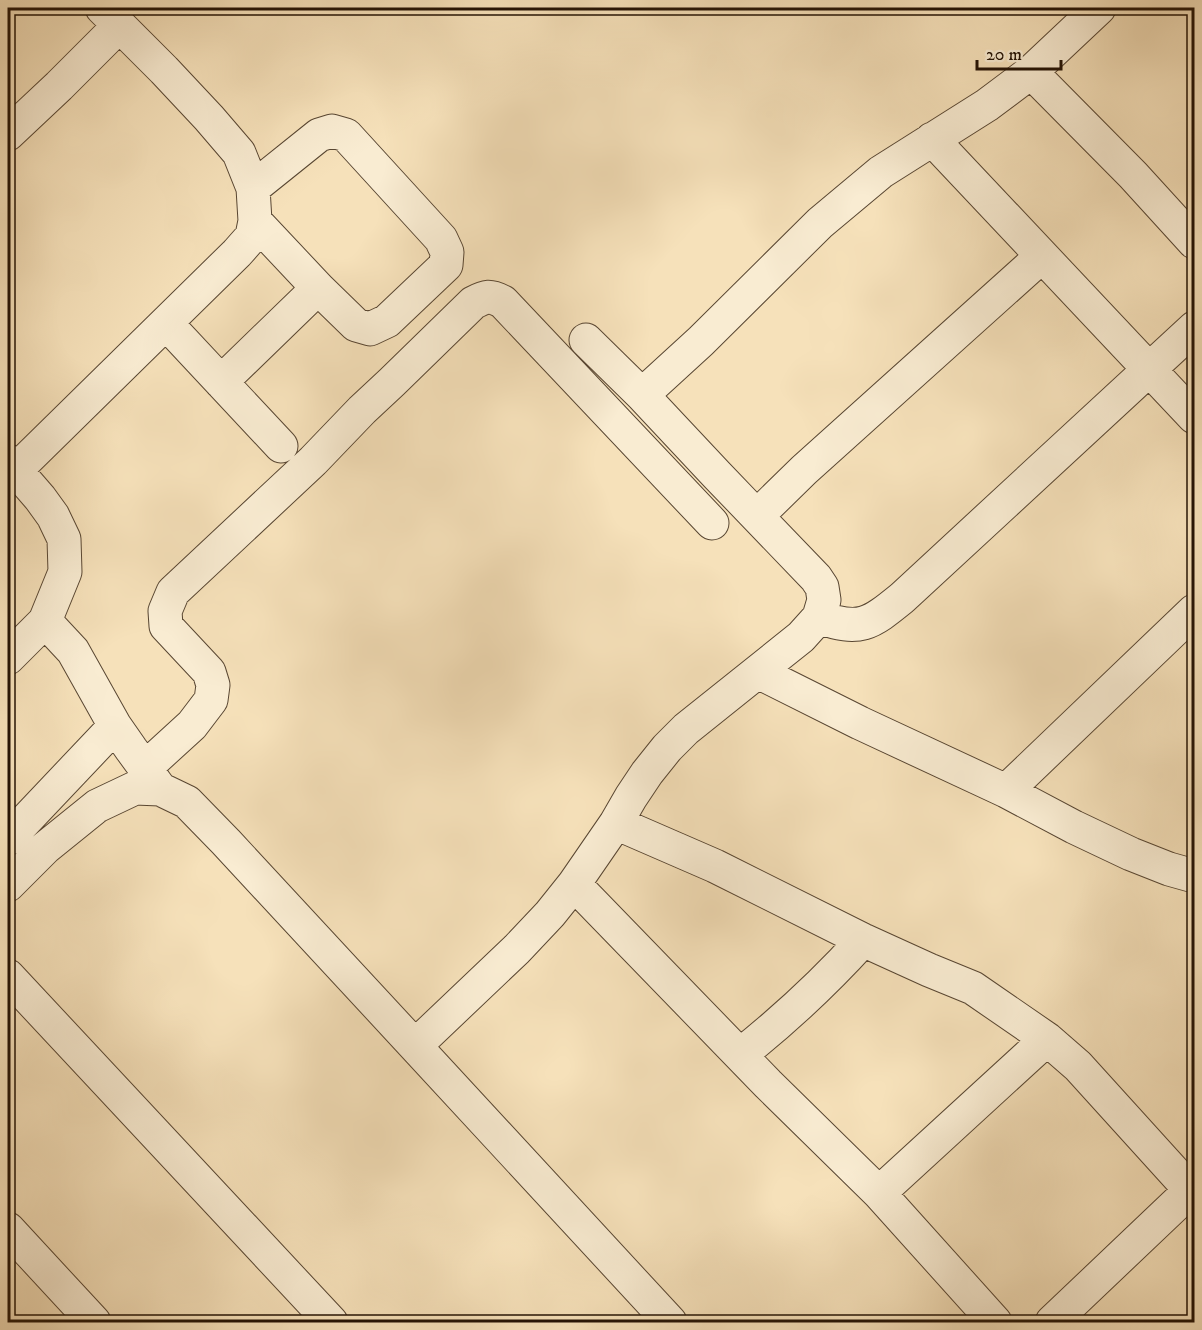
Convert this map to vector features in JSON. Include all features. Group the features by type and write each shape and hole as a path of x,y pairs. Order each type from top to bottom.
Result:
{"street":[{"path":"642,395 701,341 820,223 881,172 987,105 1031,72 1099,8"},
{"path":"8,134 59,86 111,17 164,70 239,153 253,188 255,221 252,236 237,253 166,323 12,466 53,516 64,539 64,572 45,621 8,658"},
{"path":"1031,72 1133,175 1194,242"},
{"path":"253,188 319,135 332,131 346,135 441,239 447,252 446,265 387,321 370,329 357,325 318,288 255,221"},
{"path":"932,139 1194,417"},
{"path":"757,516 804,470 1042,256"},
{"path":"221,382 318,288"},
{"path":"8,885 45,848 97,806 153,778 211,700 213,685 209,672 166,626 165,611 173,592 312,461 473,303 484,297 494,297 503,302 712,523"},
{"path":"166,323 281,446"},
{"path":"819,617 840,624 860,625 881,615 1150,371 1194,328"},
{"path":"415,1046 517,949 550,914 574,884 631,797 667,748 686,729 801,637 819,617 824,600 822,587 816,578 642,395 585,340"},
{"path":"1006,791 1194,611"},
{"path":"45,621 72,651 115,726 153,778 187,802 226,842 670,1323"},
{"path":"758,672 860,723 1006,791 1074,828 1131,854 1194,876"},
{"path":"8,839 115,726"},
{"path":"616,823 715,866 863,940 973,988 1047,1039 1078,1066 1193,1190 1052,1323"},
{"path":"574,884 740,1055 879,1193 995,1323"},
{"path":"740,1055 780,1024 834,973 863,940"},
{"path":"8,976 331,1323"},
{"path":"879,1193 1047,1039"},
{"path":"8,1229 94,1323"}]}
